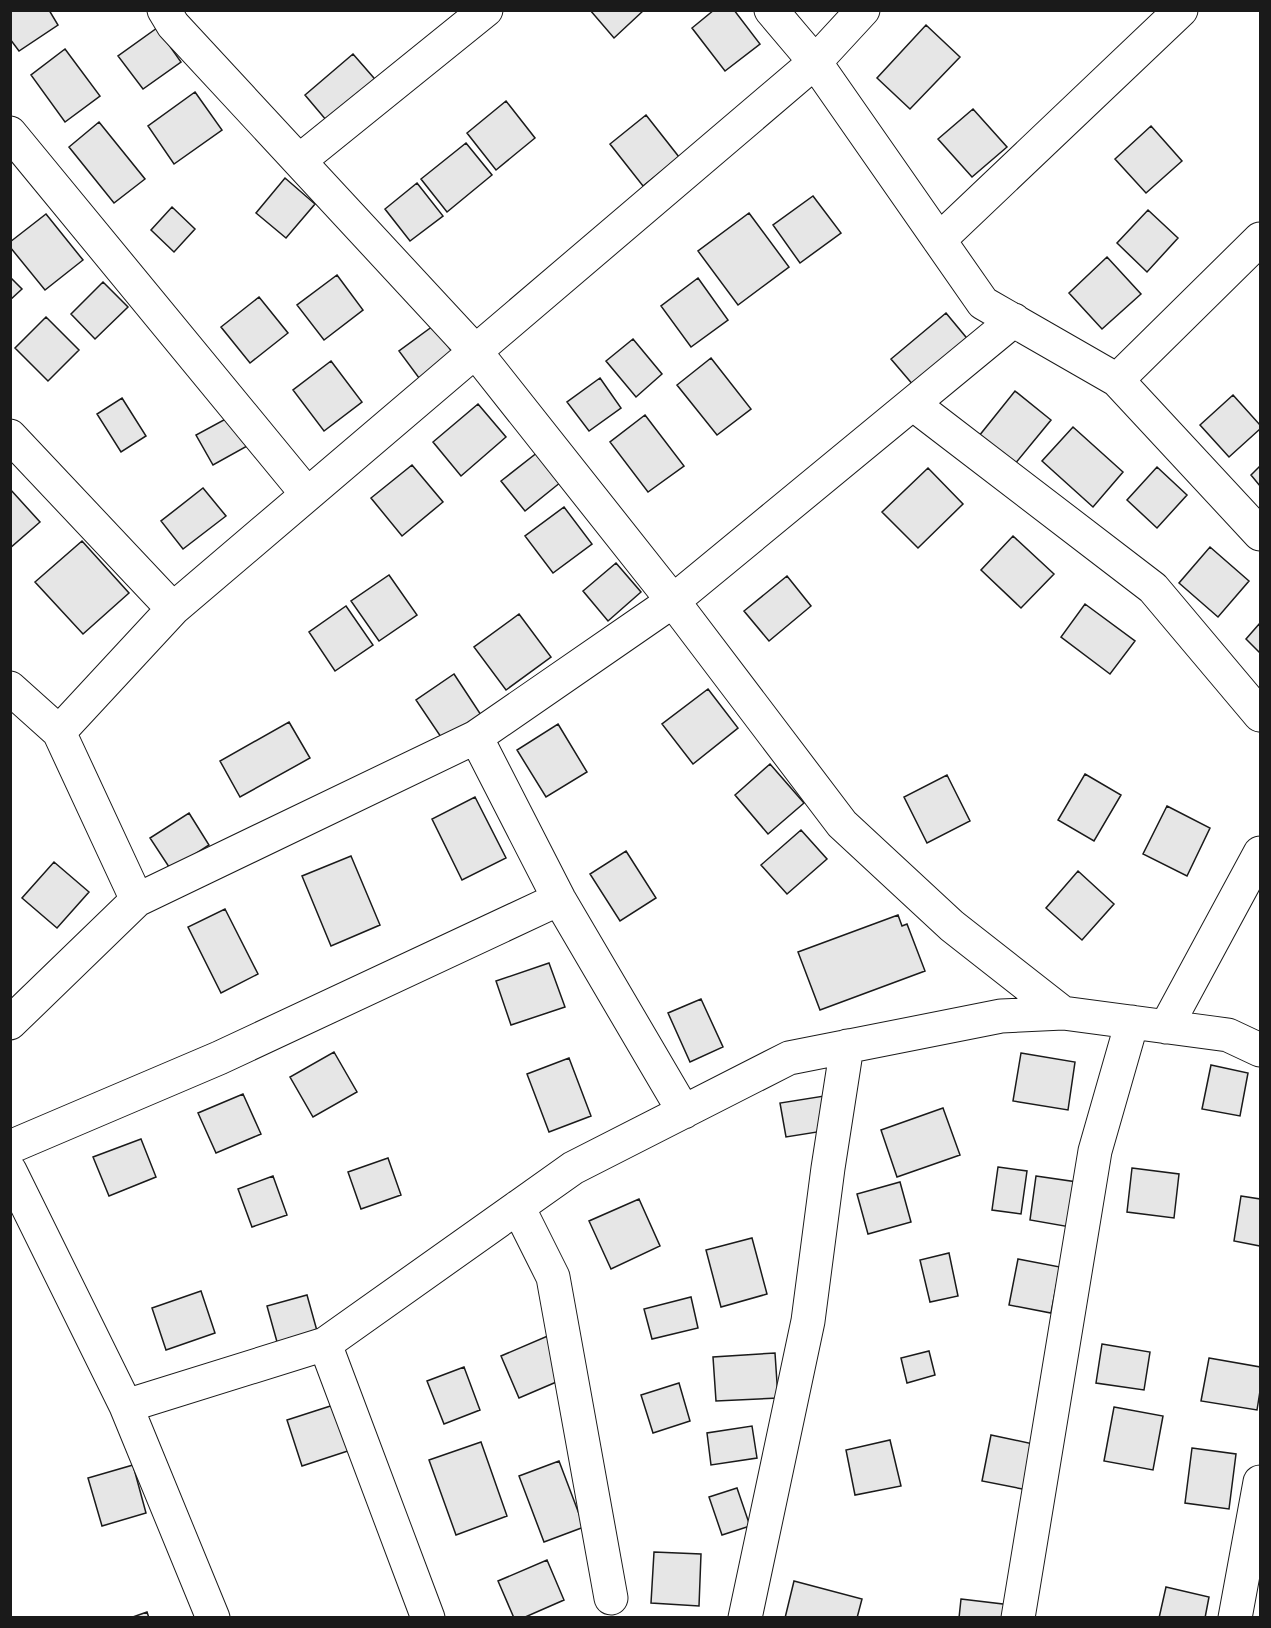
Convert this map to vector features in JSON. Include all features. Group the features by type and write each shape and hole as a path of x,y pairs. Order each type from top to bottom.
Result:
{"street":[{"path":"164,10 173,25 475,351 673,602 842,824 952,926 1063,1013"},
{"path":"299,161 486,10"},
{"path":"771,10 815,62 983,303 1117,380 1260,534"},
{"path":"59,732 173,609 815,62 864,10"},
{"path":"939,240 1181,10"},
{"path":"10,133 307,494"},
{"path":"1117,380 1260,239"},
{"path":"10,1023 137,900 476,737 673,602 1014,320"},
{"path":"913,404 1153,588 1260,715"},
{"path":"10,436 173,609"},
{"path":"10,688 59,732 137,900"},
{"path":"476,737 559,899 684,1112"},
{"path":"1166,1027 1260,854"},
{"path":"10,1147 219,1058 559,899"},
{"path":"126,1406 326,1344 573,1168 789,1058 1001,1016 1063,1013 1228,1035 1260,1050"},
{"path":"1018,1617 1095,1151 1132,1022"},
{"path":"745,1617 808,1321 847,1047"},
{"path":"10,1171 126,1406 213,1617"},
{"path":"518,1207 553,1277 611,1598"},
{"path":"326,1344 428,1617"},
{"path":"1234,1617 1260,1482"}],"building":[{"path":"10,10 49,10 58,25 19,51 10,39"},
{"path":"590,10 644,10 614,38"},
{"path":"714,10 734,10 760,44 725,71 692,28"},
{"path":"926,25 960,57 910,109 877,78"},
{"path":"157,28 181,62 143,89 118,56"},
{"path":"65,49 100,96 65,122 31,75"},
{"path":"353,54 380,85 332,127 305,95"},
{"path":"195,92 222,130 174,164 148,126"},
{"path":"506,101 535,138 496,170 467,133"},
{"path":"973,109 1007,147 972,177 938,139"},
{"path":"646,115 679,157 643,186 610,144"},
{"path":"99,122 145,179 114,203 69,147"},
{"path":"1151,126 1182,161 1146,193 1115,159"},
{"path":"466,143 492,175 447,212 421,179"},
{"path":"285,178 315,204 286,238 256,213"},
{"path":"417,183 443,216 410,241 385,209"},
{"path":"813,196 841,233 800,263 773,225"},
{"path":"172,207 195,229 174,252 151,230"},
{"path":"1148,210 1178,238 1147,272 1117,243"},
{"path":"749,213 789,267 738,305 698,251"},
{"path":"46,214 83,260 45,290 10,247 10,242"},
{"path":"1107,257 1141,294 1102,329 1069,293"},
{"path":"337,275 363,310 324,340 297,305"},
{"path":"10,277 22,289 10,300"},
{"path":"698,278 728,320 691,347 661,306"},
{"path":"103,282 128,307 95,339 71,314"},
{"path":"259,297 288,333 250,363 221,327"},
{"path":"946,313 975,348 920,393 891,359"},
{"path":"46,317 79,350 48,381 15,348"},
{"path":"433,326 456,357 422,382 399,351"},
{"path":"633,339 662,374 636,397 606,361"},
{"path":"711,358 751,409 717,435 677,385"},
{"path":"331,361 362,402 324,431 293,390"},
{"path":"600,378 621,408 589,431 567,402"},
{"path":"1015,391 1051,420 1014,465 979,436"},
{"path":"1233,395 1260,425 1260,429 1229,457 1200,425"},
{"path":"122,398 146,436 121,452 97,414"},
{"path":"478,404 506,437 461,476 433,442"},
{"path":"233,415 249,445 213,465 196,435"},
{"path":"645,415 684,466 648,492 610,442"},
{"path":"1073,427 1123,472 1093,507 1042,461"},
{"path":"538,452 561,482 525,511 501,481"},
{"path":"412,465 443,502 402,536 371,498"},
{"path":"1260,466 1260,486 1251,475"},
{"path":"1157,467 1187,495 1157,528 1127,500"},
{"path":"928,468 963,504 918,548 882,512"},
{"path":"203,488 226,516 183,549 161,521"},
{"path":"10,489 40,522 10,548"},
{"path":"564,507 592,544 553,573 525,536"},
{"path":"1013,536 1054,574 1021,608 981,570"},
{"path":"82,541 129,593 83,634 35,582"},
{"path":"1210,547 1249,581 1218,617 1179,583"},
{"path":"616,563 641,592 608,621 583,591"},
{"path":"389,575 417,615 379,641 351,601"},
{"path":"787,576 811,606 769,641 744,611"},
{"path":"1085,604 1135,641 1110,674 1061,637"},
{"path":"346,606 373,645 335,671 309,632"},
{"path":"519,614 551,657 506,690 474,647"},
{"path":"1260,623 1260,653 1246,639"},
{"path":"454,674 483,718 445,743 416,700"},
{"path":"708,689 738,728 693,764 662,724"},
{"path":"289,722 310,758 240,797 220,761"},
{"path":"558,724 587,772 546,797 517,750"},
{"path":"770,764 804,803 768,834 735,795"},
{"path":"1085,774 1121,795 1094,841 1058,820"},
{"path":"947,775 970,821 927,843 904,797"},
{"path":"475,797 506,858 462,880 432,819"},
{"path":"1167,806 1210,828 1187,876 1143,854"},
{"path":"189,813 209,845 171,870 150,838"},
{"path":"801,830 827,859 787,894 761,865"},
{"path":"626,851 656,898 620,921 590,874"},
{"path":"351,856 380,925 331,946 302,876"},
{"path":"54,862 89,892 57,928 22,898"},
{"path":"1078,871 1114,904 1082,940 1046,908"},
{"path":"225,909 258,974 221,993 188,927"},
{"path":"898,915 902,926 907,924 925,971 820,1010 798,952"},
{"path":"549,963 565,1007 511,1025 496,981"},
{"path":"701,999 723,1047 690,1062 668,1013"},
{"path":"334,1052 357,1092 313,1117 290,1077"},
{"path":"1021,1053 1075,1062 1068,1110 1013,1101"},
{"path":"569,1058 591,1116 549,1132 527,1074"},
{"path":"1211,1065 1248,1073 1240,1116 1202,1109"},
{"path":"243,1094 261,1134 216,1153 198,1113"},
{"path":"824,1096 830,1130 786,1137 780,1103"},
{"path":"943,1108 960,1155 897,1177 881,1130"},
{"path":"141,1139 156,1177 109,1196 93,1157"},
{"path":"388,1158 401,1195 361,1209 348,1172"},
{"path":"998,1167 1027,1171 1021,1214 992,1210"},
{"path":"1132,1168 1179,1174 1174,1218 1127,1212"},
{"path":"273,1176 287,1215 252,1227 238,1189"},
{"path":"1036,1176 1077,1182 1070,1227 1030,1220"},
{"path":"900,1182 911,1222 868,1234 857,1194"},
{"path":"1241,1196 1260,1199 1260,1246 1234,1241"},
{"path":"639,1199 660,1246 611,1269 589,1221"},
{"path":"752,1238 767,1294 721,1307 706,1250"},
{"path":"949,1253 958,1296 930,1302 920,1260"},
{"path":"1018,1259 1060,1267 1051,1313 1009,1305"},
{"path":"201,1291 215,1333 166,1350 152,1308"},
{"path":"307,1295 319,1338 279,1349 267,1306"},
{"path":"691,1297 698,1328 652,1339 644,1309"},
{"path":"550,1335 568,1377 519,1398 501,1356"},
{"path":"1102,1344 1150,1352 1144,1390 1096,1383"},
{"path":"929,1351 935,1375 907,1383 901,1358"},
{"path":"775,1353 778,1398 716,1401 713,1357"},
{"path":"1209,1358 1260,1367 1257,1410 1201,1401"},
{"path":"464,1367 480,1410 444,1424 427,1381"},
{"path":"679,1383 690,1421 653,1433 641,1395"},
{"path":"346,1401 360,1447 302,1466 287,1420"},
{"path":"1114,1407 1163,1416 1153,1470 1104,1461"},
{"path":"752,1426 757,1458 711,1465 707,1433"},
{"path":"991,1435 1047,1447 1038,1492 982,1481"},
{"path":"890,1440 901,1486 855,1495 846,1450"},
{"path":"481,1442 507,1516 456,1535 429,1460"},
{"path":"1192,1448 1236,1454 1229,1509 1185,1503"},
{"path":"559,1461 584,1527 544,1542 519,1476"},
{"path":"133,1465 146,1513 102,1526 88,1478"},
{"path":"737,1488 750,1526 722,1535 709,1497"},
{"path":"654,1552 701,1554 699,1606 651,1603"},
{"path":"547,1560 564,1600 523,1618 514,1618 498,1581"},
{"path":"794,1581 862,1599 857,1618 785,1618"},
{"path":"1166,1587 1209,1597 1205,1618 1159,1618"},
{"path":"961,1599 1011,1605 1009,1618 959,1618"},
{"path":"147,1612 149,1618 130,1618"}]}
